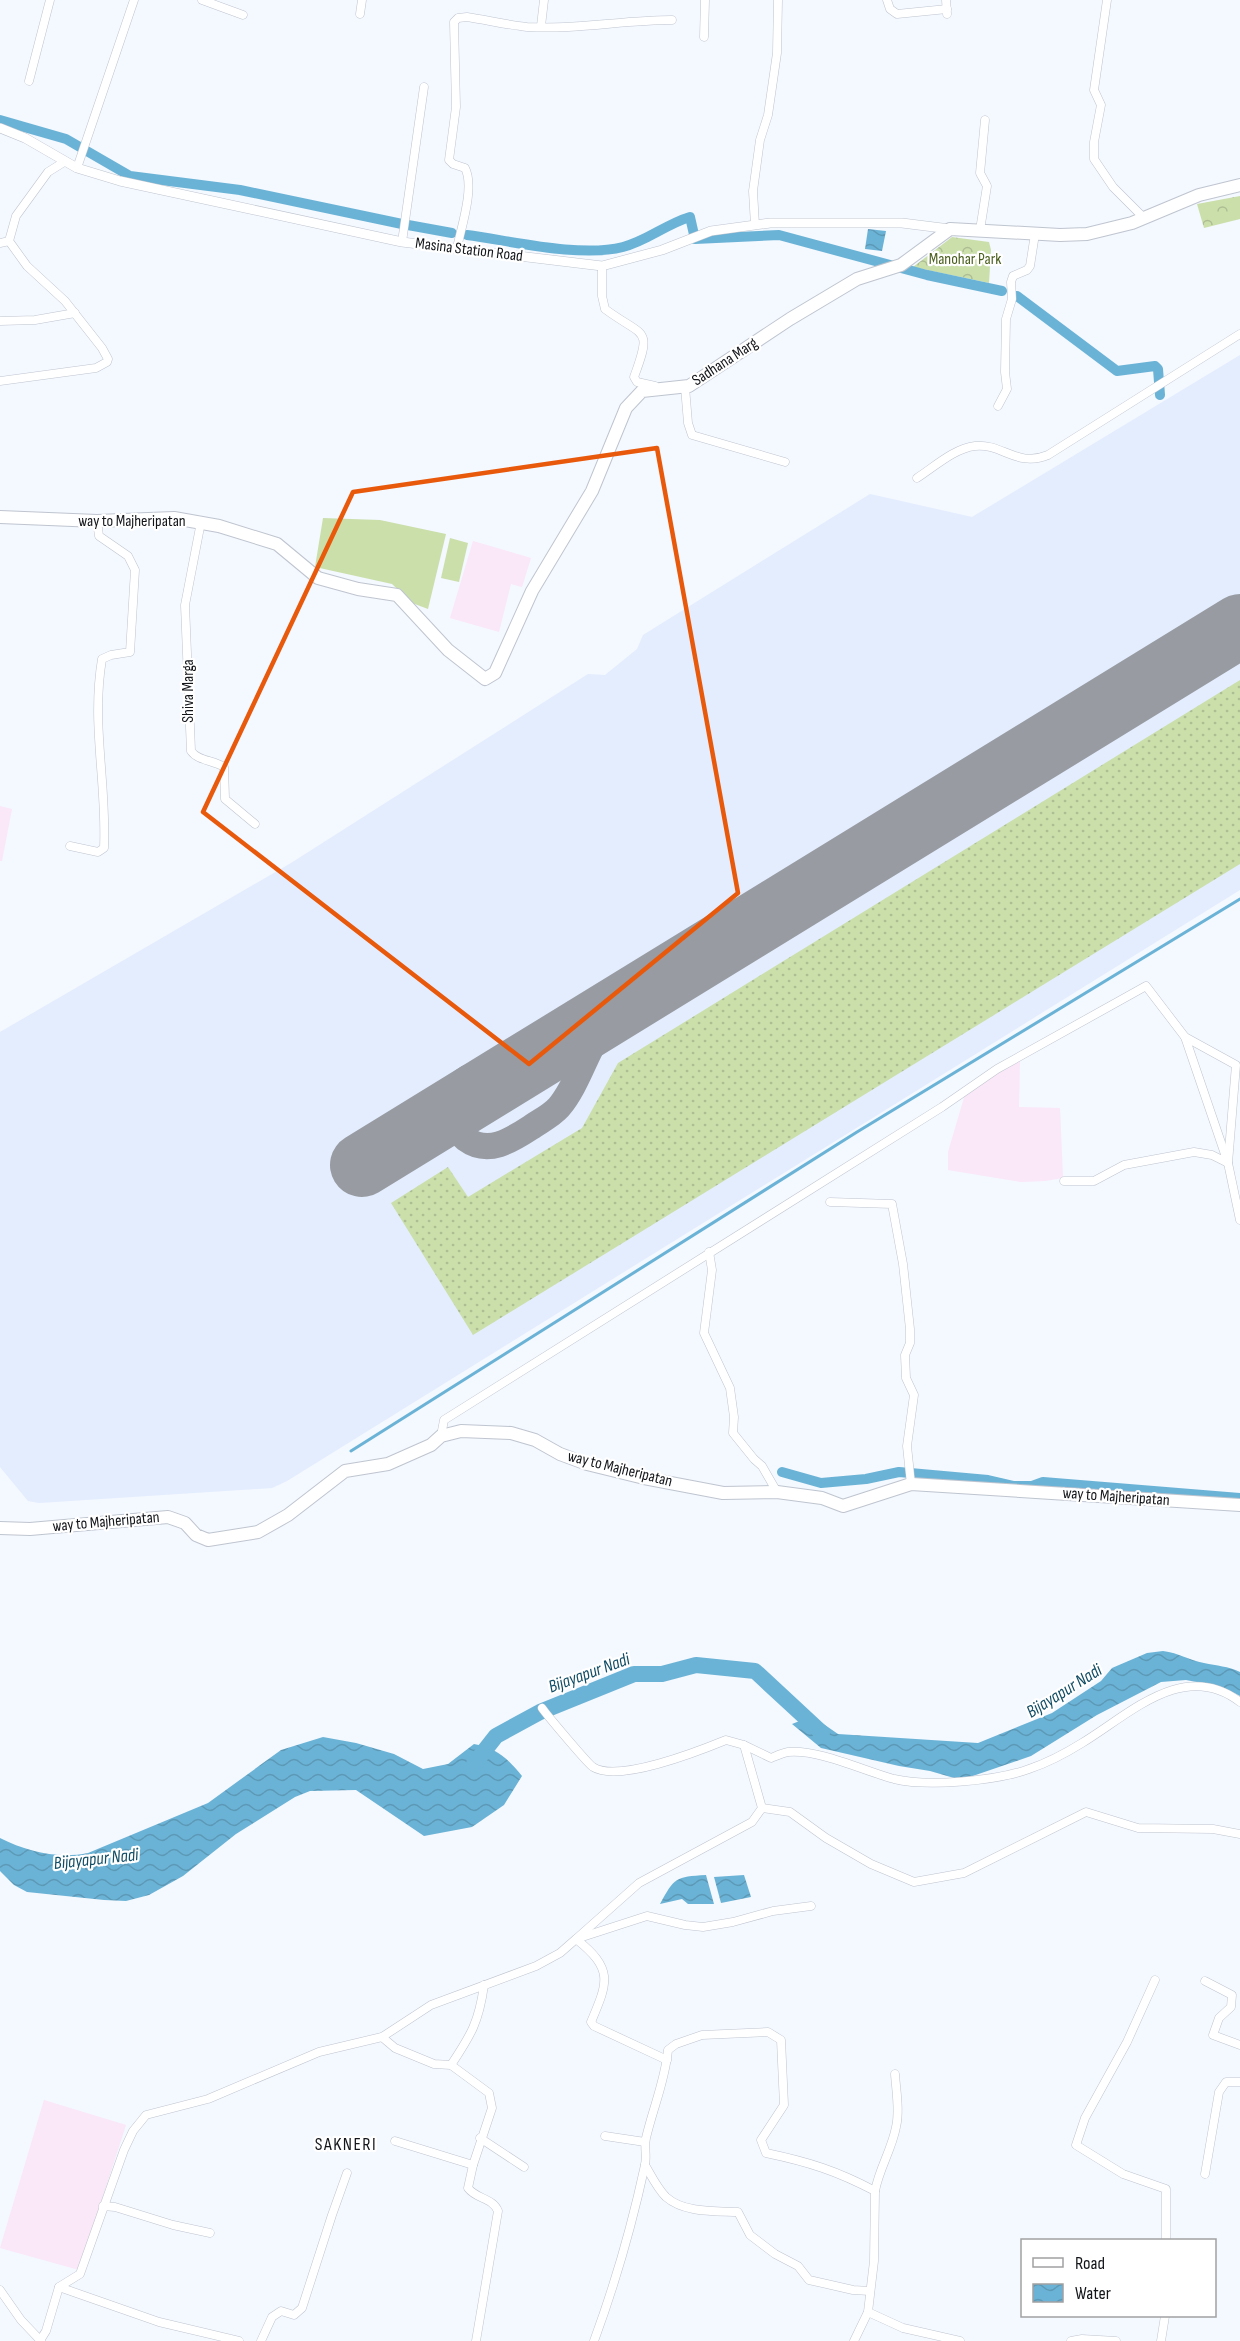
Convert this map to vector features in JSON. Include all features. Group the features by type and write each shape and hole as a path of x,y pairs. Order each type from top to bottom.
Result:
{"main road":[{"path":"950,229 1035,234 1087,234 1132,224 1199,195 1240,184"},
{"name":"Sadhana Marg","path":"512,637 532,591 592,491 626,408 642,391 689,386 790,319 857,279 902,265 950,229"},
{"name":"way to Majheripatan","path":"0,517 97,521 174,518 201,522 277,544 318,578 358,589 397,595 448,650 485,679 495,673 512,637"},
{"name":"way to Majheripatan","path":"0,1528 30,1529 168,1517 185,1523 196,1535 208,1540 258,1532 288,1515 345,1471 388,1464 431,1445 441,1436 461,1431 510,1433 535,1440 560,1454 587,1464 644,1478 723,1492 777,1492 822,1498 843,1506 911,1484 1240,1505"}],"street":[{"path":"29,81 50,0"},
{"path":"76,168 134,0"},
{"path":"201,0 215,3 243,15"},
{"path":"360,14 362,0"},
{"path":"541,26 544,0"},
{"path":"704,37 705,0"},
{"path":"754,225 753,191 760,140 768,115 777,53 778,0"},
{"path":"888,0 890,9 897,14 947,8"},
{"path":"1107,0 1094,90 1101,105 1094,142 1094,159 1113,188 1144,218"},
{"path":"457,248 468,187 466,170 449,160 456,107 454,22 458,18 467,16 527,27 598,26 632,21 672,20"},
{"path":"402,242 424,87"},
{"path":"980,230 987,186 980,173 985,120"},
{"name":"Masina Station Road","path":"0,128 25,138 76,168 120,181 402,242 602,266 662,250 711,231 770,223 902,223 950,229"},
{"path":"9,241 16,216 48,172 64,162"},
{"path":"998,406 1007,389 1006,319 1012,299 1011,282 1013,276 1027,270 1030,266 1035,234"},
{"path":"0,243 9,241"},
{"path":"0,381 71,372 104,365 108,359 75,313 45,281 27,266 9,241"},
{"path":"602,266 602,297 605,309 640,331 644,337 644,353 634,377 637,382 660,388"},
{"path":"0,321 35,320 75,313"},
{"path":"917,477 961,450 974,446 983,446 1025,460 1038,460 1240,334"},
{"path":"685,387 688,423 692,435 785,462"},
{"path":"70,846 98,852 104,848 106,812 100,779 97,687 102,659 130,652 135,570 128,556 99,536 97,521"},
{"name":"Shiva Marga","path":"201,522 186,605 191,751 195,757 214,761 224,767 225,799 255,824"},
{"path":"441,1436 444,1420 942,1107 997,1069 1146,986 1185,1038 1228,1163 1240,1220"},
{"path":"1185,1038 1238,1065 1228,1163"},
{"path":"1064,1181 1094,1181 1124,1165 1194,1152 1212,1155 1228,1163"},
{"path":"830,1202 892,1204 903,1264 910,1329 910,1343 905,1355 906,1378 914,1395 907,1446 911,1484"},
{"path":"709,1252 712,1270 704,1333 730,1388 735,1417 733,1433 753,1459 762,1466 777,1492"},
{"path":"544,1711 592,1767 611,1773 681,1758 726,1740 771,1758 788,1752 812,1755 896,1779 936,1783 987,1778 1028,1769 1080,1744 1140,1703 1178,1687 1205,1685 1240,1702"},
{"path":"744,1746 762,1808"},
{"path":"762,1808 790,1812 826,1838 871,1864 914,1882 964,1873 1086,1812 1138,1828 1213,1829 1240,1834"},
{"path":"0,2290 21,2320 41,2340 46,2331 59,2287 80,2274 103,2206 133,2131 146,2115 208,2099 319,2052 382,2037 431,2005 536,1966 560,1953 639,1882 752,1822 762,1808"},
{"path":"576,1939 647,1916 703,1927 733,1922 773,1911 811,1906"},
{"path":"576,1939 588,1949 604,1971 605,1988 591,2022 594,2026 667,2060"},
{"path":"1155,1980 1127,2042 1085,2118 1076,2145 1123,2174 1166,2189 1166,2239"},
{"path":"1205,1981 1232,1995 1231,2007 1219,2018 1213,2035 1240,2045"},
{"path":"451,2066 473,2031 480,2011 483,1985"},
{"path":"594,2341 635,2211 645,2165 645,2142 666,2074 668,2050 676,2044 702,2036 768,2032 781,2040 784,2105 761,2140 766,2153 803,2161 840,2173 875,2191"},
{"path":"382,2037 395,2048 434,2064 451,2066 489,2093 492,2108 480,2138 468,2188 475,2195 494,2203 498,2211 476,2341"},
{"path":"854,2341 868,2312 874,2261 877,2178 891,2146 897,2124 895,2074"},
{"path":"1205,2174 1219,2092 1226,2082 1240,2082"},
{"path":"605,2136 645,2142"},
{"path":"480,2138 524,2167"},
{"path":"395,2140 473,2165"},
{"path":"645,2165 666,2196 675,2203 702,2210 738,2212 750,2235 775,2254 798,2266 809,2280 853,2290 870,2291"},
{"path":"261,2341 272,2317 281,2311 294,2315 302,2307 347,2173"},
{"path":"103,2206 115,2207 173,2226 210,2233"},
{"path":"59,2287 159,2322 239,2341"},
{"path":"868,2312 903,2328 960,2341"},
{"path":"1161,2341 1165,2317"},
{"path":"1071,2341 1082,2339 1116,2341"}],"highlighted area":[{"path":"657,448 738,893 529,1064 203,812 353,492"}],"shaded area":[{"path":"1240,355 1240,890 287,1481 272,1488 39,1503 28,1501 0,1467 0,1032 291,863 588,674 605,675 637,649 643,635 870,494 972,517"},
{"path":"473,541 531,558 522,587 511,584 499,632 450,618"},
{"path":"0,806 12,809 2,861 0,861"},
{"path":"1020,1059 1019,1107 1060,1108 1063,1178 1021,1182 948,1170 948,1152 966,1091"},
{"path":"44,2100 126,2125 79,2270 0,2248"}],"green space":[{"path":"1240,196 1240,219 1204,228 1197,204"},
{"name":"Manohar Park","path":"952,237 989,242 991,250 989,283 913,267"},
{"path":"323,518 380,520 446,534 428,609 412,603 392,584 315,567"},
{"path":"450,538 468,543 459,582 441,578"},
{"path":"1240,680 1240,864 473,1335 391,1203 448,1167 468,1197 582,1128 618,1063"}],"water":[{"path":"868,229 886,231 882,251 865,249"},
{"path":"1163,1651 1240,1672 1240,1696 1222,1687 1186,1680 1161,1682 1097,1715 1031,1756 961,1780 930,1771 821,1748 792,1724 812,1716 838,1734 978,1743 1052,1713 1101,1681 1112,1668 1147,1653"},
{"path":"323,1737 356,1743 394,1754 423,1769 448,1764 474,1744 489,1748 501,1755 522,1776 504,1805 472,1827 424,1836 356,1790 310,1791 295,1797 236,1834 183,1876 149,1895 126,1901 27,1892 14,1885 0,1871 0,1838 21,1847 54,1855 88,1853 208,1803 281,1750"},
{"path":"706,1875 714,1904 688,1904 682,1899 660,1904 669,1888 677,1880"},
{"path":"744,1875 751,1897 721,1903 714,1877"}],"waterway":[{"path":"0,120 66,139 130,176 240,190 402,224"},
{"path":"467,235 567,250 606,250 632,244 690,217 695,239 779,235 927,275 1002,291"},
{"path":"408,225 452,233"},
{"path":"1017,296 1117,371 1155,366 1158,369 1160,395"},
{"path":"351,1451 857,1132 1240,899"},
{"path":"782,1472 821,1483 866,1479 899,1472 988,1480 1014,1486 1032,1486 1043,1482 1240,1498"},
{"name":"Bijayapur Nadi","path":"474,1764 496,1736 540,1712 634,1674 662,1674 696,1665 755,1671 822,1733"}],"taxiway":[{"path":"527,1063 480,1073 460,1084 454,1093 451,1111 454,1124 466,1139 483,1146 501,1144 517,1136 559,1107 572,1087 599,1032 615,1012 633,998"}],"runway":[{"path":"362,1165 1240,626"}],"district":[{"name":"SAKNERI","path":"346,2144"}]}
